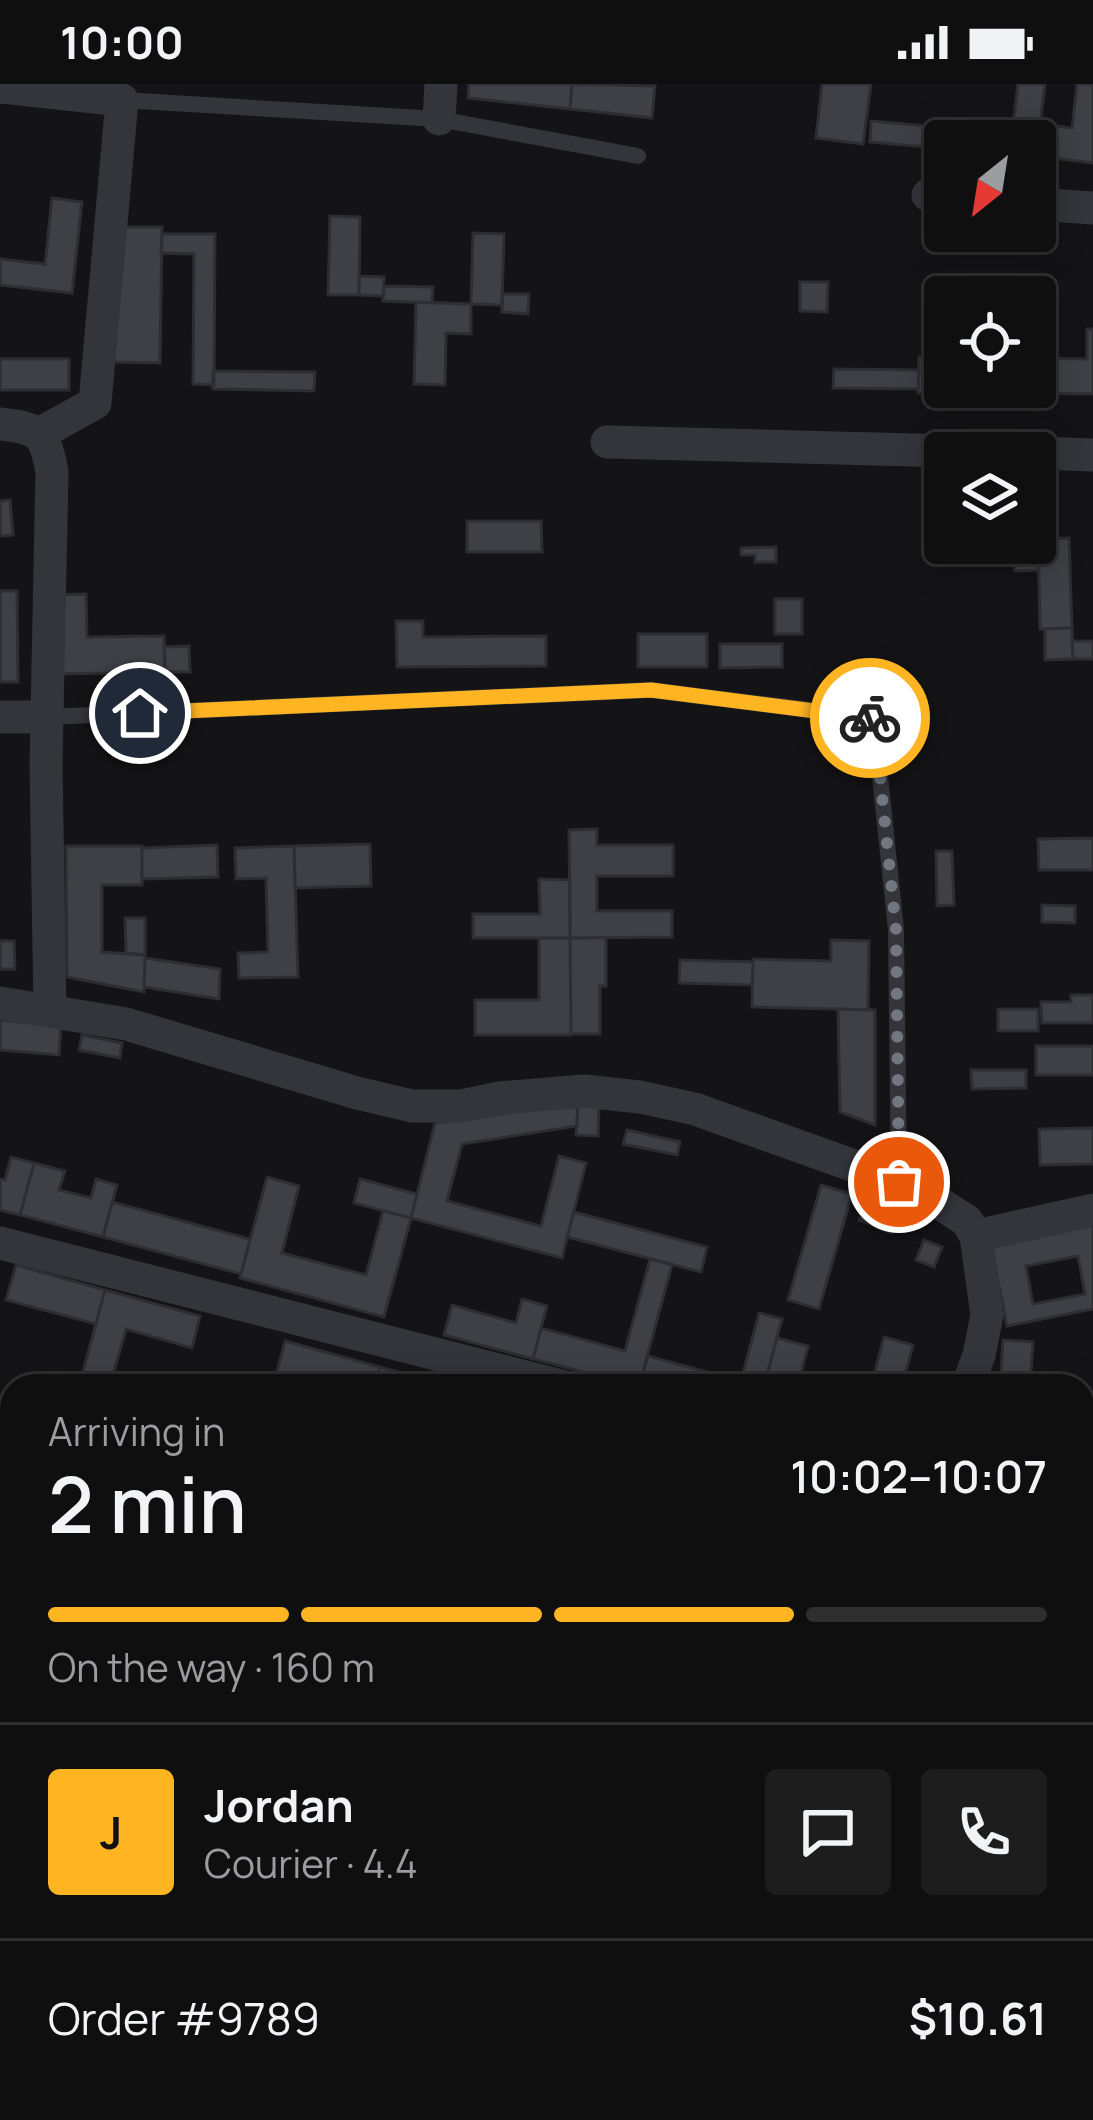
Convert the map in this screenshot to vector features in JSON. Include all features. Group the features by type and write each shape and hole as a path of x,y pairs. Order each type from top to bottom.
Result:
{"street":[{"path":"440,119 441,84"},
{"path":"0,87 122,100 95,403 39,434"},
{"path":"1056,205 1093,208"},
{"path":"0,424 27,427 39,434 52,472 46,868 50,1011"},
{"path":"607,442 924,450"},
{"path":"1056,453 1093,454"},
{"path":"0,717 47,717"},
{"path":"0,1004 126,1024 412,1106 461,1106 584,1091 640,1097 695,1109 899,1182 941,1202 967,1221 976,1236 987,1315 972,1374"},
{"path":"976,1236 1093,1210"},
{"path":"0,1243 514,1374"}],"lane":[{"path":"122,100 440,119 638,157"},
{"path":"47,717 651,690 874,718 896,930 899,1182"}],"building":[{"path":"469,84 572,84 570,109 468,98"},
{"path":"572,84 655,86 652,118 570,109"},
{"path":"822,84 871,84 863,144 816,138"},
{"path":"1018,84 1045,84 1040,120 1014,120"},
{"path":"1077,84 1093,84 1093,163 1056,159 1056,126 1072,128"},
{"path":"871,121 924,126 924,147 870,142"},
{"path":"52,198 82,202 72,293 0,285 0,259 45,264"},
{"path":"330,216 360,217 359,295 328,295"},
{"path":"116,227 162,227 160,363 114,362"},
{"path":"473,233 504,234 502,305 471,304"},
{"path":"162,234 215,234 214,385 193,384 194,254 161,253"},
{"path":"359,276 384,277 383,296 359,295"},
{"path":"800,282 828,282 827,312 800,311"},
{"path":"384,286 433,287 432,303 383,301"},
{"path":"503,294 529,294 528,314 502,312"},
{"path":"416,302 471,304 471,334 446,333 445,385 414,384"},
{"path":"1087,329 1093,329 1093,394 1056,394 1056,358 1087,359"},
{"path":"919,357 924,357 924,393 918,393"},
{"path":"0,359 69,359 69,390 0,390"},
{"path":"834,369 919,370 918,389 833,388"},
{"path":"213,371 315,372 314,391 213,389"},
{"path":"10,500 13,535 0,536 0,501"},
{"path":"467,521 541,521 542,552 467,552"},
{"path":"1056,538 1069,538 1072,628 1040,629 1039,564 1056,564"},
{"path":"776,547 776,562 755,562 755,555 741,555 741,548"},
{"path":"1015,564 1039,564 1039,570 1015,571"},
{"path":"0,591 17,591 18,682 0,682"},
{"path":"86,594 87,637 164,636 165,672 57,674 55,595"},
{"path":"775,599 802,599 802,634 775,634"},
{"path":"396,621 423,621 423,637 546,636 546,666 397,667"},
{"path":"1072,628 1073,659 1045,660 1045,629"},
{"path":"638,634 707,634 707,667 638,667"},
{"path":"1072,641 1093,641 1093,659 1073,659"},
{"path":"720,644 782,644 782,667 720,668"},
{"path":"189,646 190,672 165,672 164,647"},
{"path":"597,829 597,845 673,845 673,876 597,876 597,911 672,911 672,937 570,938 569,830"},
{"path":"1093,838 1093,870 1039,870 1038,839"},
{"path":"370,844 371,886 295,888 294,846"},
{"path":"217,845 218,877 142,879 142,848"},
{"path":"66,846 142,846 142,885 102,885 102,952 145,955 144,992 67,977"},
{"path":"294,846 298,977 239,978 238,953 268,952 266,878 236,879 235,848"},
{"path":"936,851 952,851 954,905 937,906"},
{"path":"539,879 570,880 570,938 473,938 473,914 540,914"},
{"path":"1042,905 1075,906 1075,923 1042,922"},
{"path":"125,918 145,918 145,955 126,953"},
{"path":"539,938 570,938 571,1035 475,1035 475,1000 539,1000"},
{"path":"570,938 606,938 600,1034 571,1034"},
{"path":"831,940 869,941 868,1010 752,1007 753,959 831,961"},
{"path":"0,941 14,941 15,969 0,969"},
{"path":"145,958 220,969 219,999 144,987"},
{"path":"680,960 753,962 752,985 679,983"},
{"path":"1071,995 1093,995 1093,1023 1042,1023 1041,1002 1071,1002"},
{"path":"838,1009 875,1010 875,1125 840,1112"},
{"path":"998,1009 1038,1009 1038,1031 998,1031"},
{"path":"0,1020 61,1025 59,1055 0,1050"},
{"path":"82,1035 122,1043 120,1058 79,1050"},
{"path":"1036,1046 1093,1046 1093,1075 1036,1075"},
{"path":"971,1070 1026,1070 1026,1088 972,1089"},
{"path":"578,1103 599,1103 598,1136 576,1135"},
{"path":"578,1103 577,1126 462,1144 447,1201 541,1226 559,1156 586,1163 562,1258 411,1218 435,1123"},
{"path":"1093,1128 1093,1164 1040,1165 1039,1129"},
{"path":"627,1130 680,1142 677,1155 623,1144"},
{"path":"11,1157 34,1163 20,1215 0,1210 0,1179 5,1180"},
{"path":"34,1163 65,1171 59,1190 91,1198 96,1179 117,1185 103,1237 20,1215"},
{"path":"267,1177 299,1186 282,1253 366,1275 383,1211 411,1218 384,1317 240,1278"},
{"path":"360,1179 417,1194 411,1218 354,1203"},
{"path":"821,1185 852,1194 819,1309 788,1300"},
{"path":"112,1202 250,1239 241,1274 103,1237"},
{"path":"865,1202 898,1215 891,1233 859,1220"},
{"path":"574,1212 707,1247 701,1272 567,1237"},
{"path":"1093,1222 1093,1309 1007,1326 990,1242","holes":["1078,1256 1085,1294 1033,1304 1026,1266"]},
{"path":"924,1240 942,1247 934,1267 916,1260"},
{"path":"650,1259 672,1265 642,1374 592,1374 533,1359 541,1328 625,1351"},
{"path":"16,1265 105,1290 96,1324 6,1300"},
{"path":"105,1290 200,1316 192,1348 126,1329 113,1374 82,1374"},
{"path":"522,1299 547,1306 533,1359 444,1335 452,1305 516,1323"},
{"path":"759,1313 782,1319 767,1374 743,1374"},
{"path":"884,1337 913,1345 905,1374 874,1374"},
{"path":"777,1338 808,1346 801,1374 767,1374"},
{"path":"1003,1340 1033,1342 1031,1374 1001,1374"},
{"path":"285,1341 380,1367 378,1374 276,1374"},
{"path":"648,1356 715,1374 643,1374"},
{"path":"380,1367 406,1374 378,1374"}],"way so far":[{"path":"870,718 874,718 896,930 899,1182"}],"route":[{"path":"140,713 651,690 870,718"}]}
